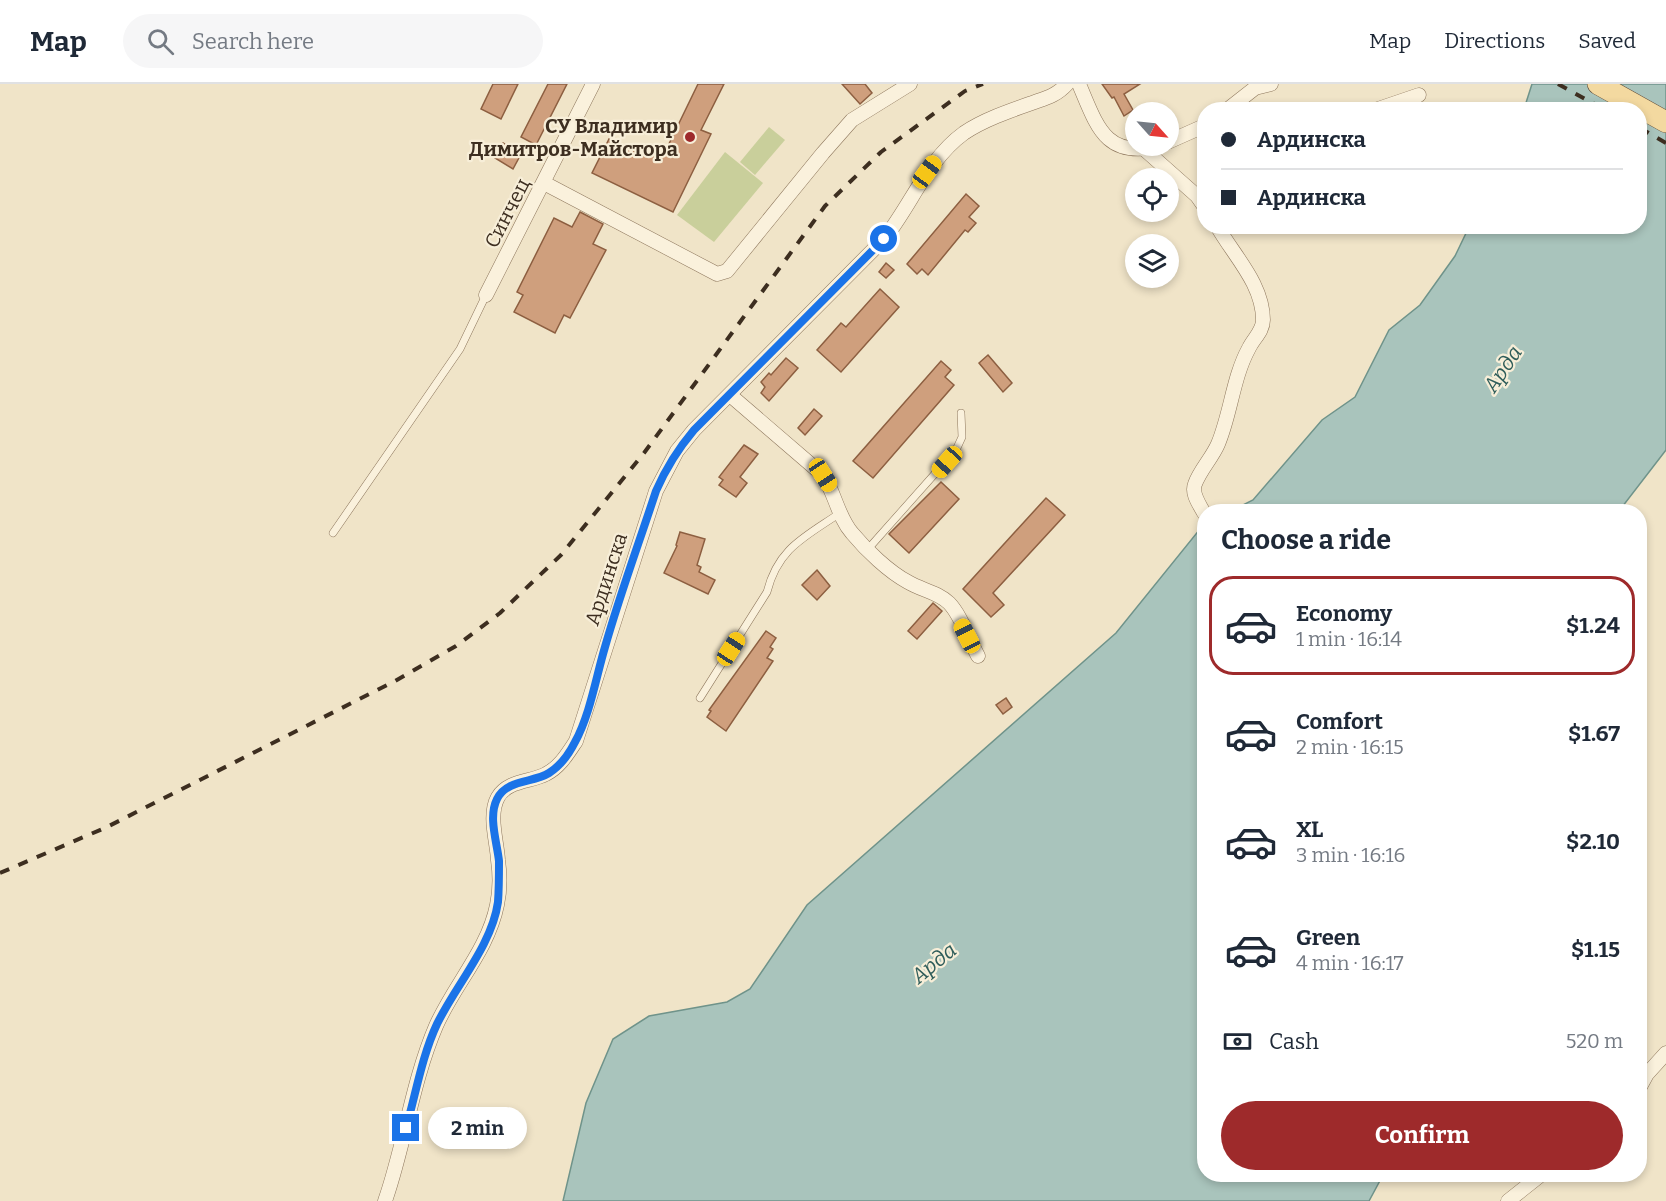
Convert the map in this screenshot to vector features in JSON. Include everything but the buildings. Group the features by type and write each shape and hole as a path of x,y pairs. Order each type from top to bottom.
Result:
{"main road":[{"path":"1598,84 1630,102"},
{"path":"1647,111 1666,122"}],"street":[{"name":"Синчец","path":"486,296 593,84"},
{"path":"544,183 717,274 727,271 852,120 910,84"},
{"name":"Ардинска","path":"385,1201 425,1056 436,1026 486,939 493,922 499,888 499,861 494,821 497,800 502,792 511,786 548,774 567,755 576,741 660,481 677,451 694,430 884,239 898,222 927,172 940,155 965,133 1002,115 1050,98 1067,84"},
{"path":"1078,84 1095,123 1106,138 1119,146 1125,147"},
{"path":"1237,102 1255,88 1271,84"},
{"path":"1398,102 1419,95"},
{"path":"1179,137 1197,129"},
{"path":"1152,156 1197,196"},
{"path":"1200,504 1194,493 1195,484 1217,445 1249,347 1264,323 1261,303 1253,281 1222,234"},
{"path":"730,395 823,475 852,533 893,573 950,603 978,657"},
{"path":"1647,1074 1666,1053"},
{"path":"1508,1201 1532,1182"}],"lane":[{"path":"333,533 459,349 486,296"},
{"path":"868,549 956,450 962,437 961,412"},
{"path":"700,698 767,592 771,577 788,549 841,512"}],"green space":[{"path":"769,127 785,140 755,175 740,162"},
{"path":"725,152 763,183 714,242 677,215"}],"water":[{"name":"Арда","path":"1532,84 1666,84 1666,450 1624,504 1245,504 1253,500 1322,420 1355,397 1389,330 1420,305 1455,256 1466,234 1647,234 1647,102 1526,102"},
{"name":"Арда","path":"1197,533 1197,1182 1379,1182 1369,1201 563,1201 586,1103 613,1039 649,1016 727,1002 750,989 807,905 1116,633"}],"railway":[{"path":"0,873 107,827 395,681 456,646 500,613 561,555 644,453 825,206 881,152 965,91 983,84"},
{"path":"1558,84 1591,102"},
{"path":"1647,132 1666,143"}],"place":[{"name":"СУ Владимир Димитров-Майстора","path":"690,137"}],"route":[{"path":"406,1128 425,1056 436,1026 486,939 493,922 499,888 499,861 494,821 497,800 502,792 511,786 548,774 567,755 576,741 656,491 665,471 694,430 884,239"}]}
